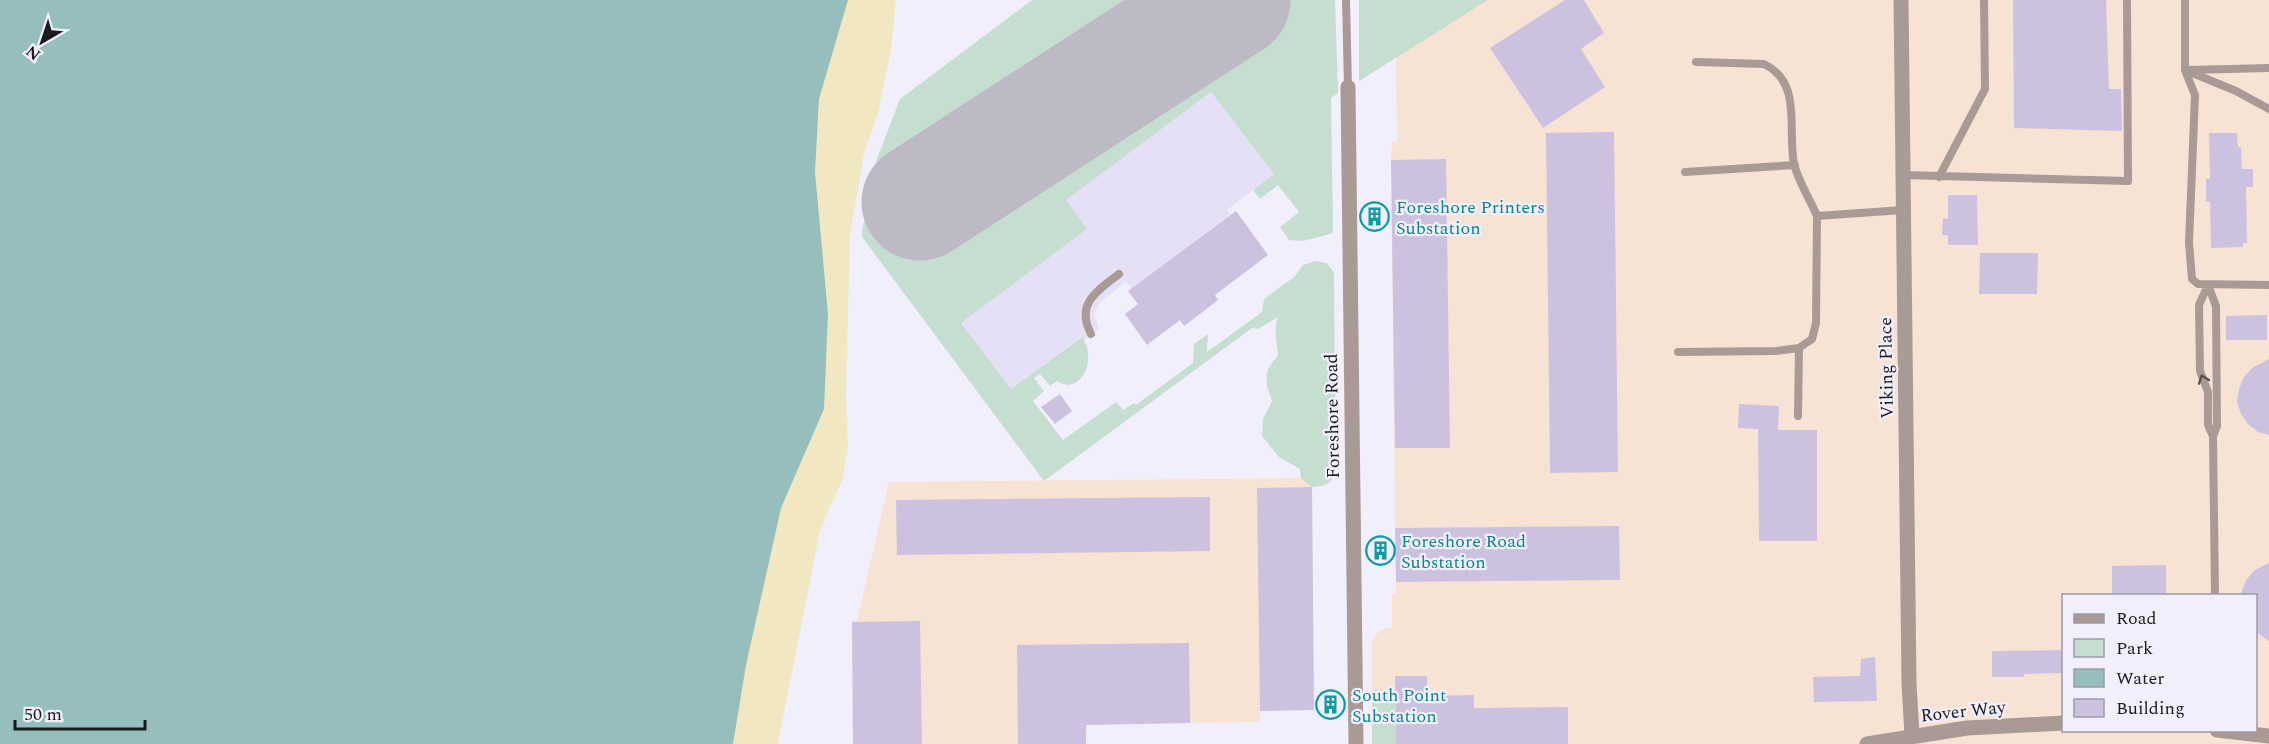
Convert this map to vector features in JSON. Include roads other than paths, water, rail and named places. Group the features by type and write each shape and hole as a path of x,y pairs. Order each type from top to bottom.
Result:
{"street":[{"name":"Viking Place","path":"1901,0 1909,683 1912,735"},
{"name":"Foreshore Road","path":"1348,87 1356,744"},
{"name":"Rover Way","path":"1867,744 1966,728 2062,723"},
{"path":"2234,732 2269,736"}],"lane":[{"path":"1346,0 1348,87"},
{"path":"1939,177 1985,89 1984,0"},
{"path":"1903,175 2128,180 2127,0"},
{"path":"2185,0 2185,70 2195,95 2189,243 2192,279 2198,284 2208,285 2269,285"},
{"path":"1678,352 1776,351 1798,348 1812,339 1816,323 1817,216 1794,165 1790,102 1786,83 1774,69 1764,64 1696,62"},
{"path":"2185,70 2269,68"},
{"path":"2185,70 2236,91 2269,108"},
{"path":"1685,172 1794,165"},
{"path":"1817,216 1903,210"},
{"path":"1091,334 1084,315 1088,304 1093,295 1119,274"},
{"path":"2208,285 2216,306 2217,426 2213,435 2216,594"},
{"path":"2208,285 2199,305 2199,371 2208,392 2208,425 2213,435"},
{"path":"1798,348 1798,416"}],"water":[{"path":"0,0 848,0 819,99 815,172 828,314 824,409 781,508 746,665 733,744 0,744"}],"place":[{"name":"Foreshore Printers Substation","path":"1375,217"},
{"name":"Foreshore Road Substation","path":"1380,551"},
{"name":"South Point Substation","path":"1331,705"}]}
